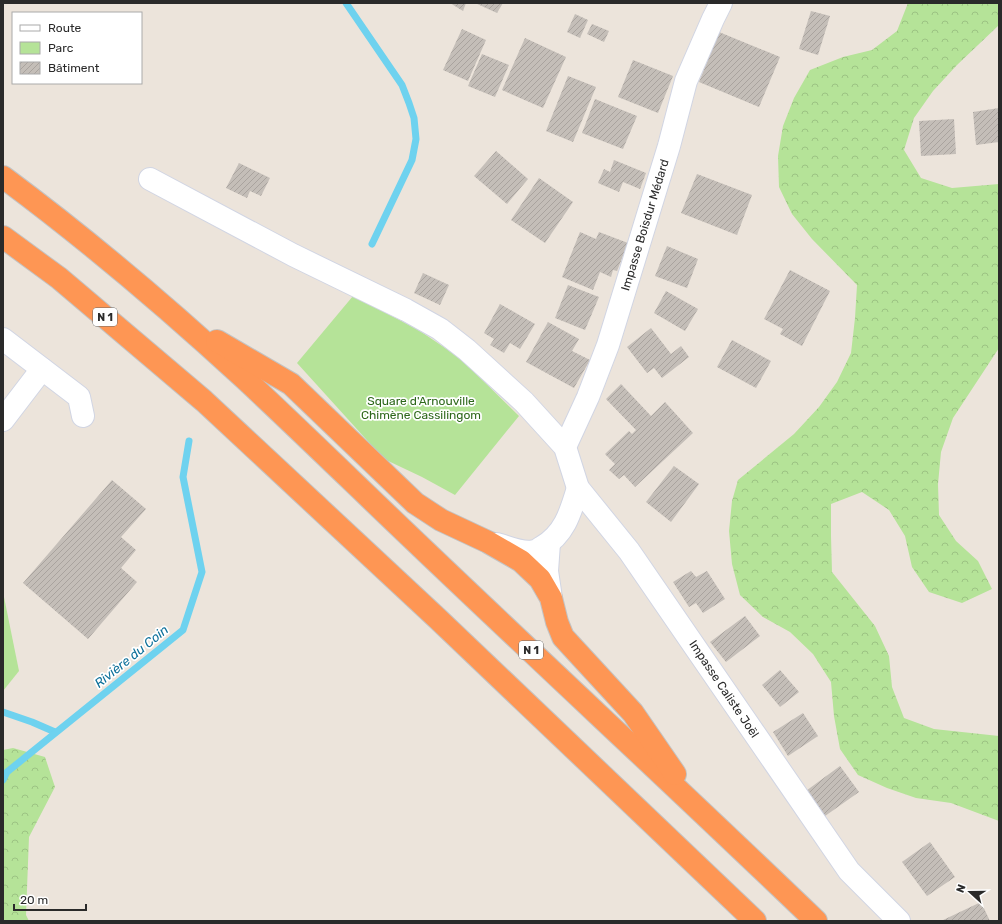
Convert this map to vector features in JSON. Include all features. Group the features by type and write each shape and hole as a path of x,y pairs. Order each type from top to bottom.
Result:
{"highway":[{"name":"N 1","path":"3,177 92,246 246,380 816,921"},
{"name":"N 1","path":"3,237 59,278 204,401 438,619 755,921"},
{"path":"180,321 291,384 415,503 441,520 488,542 521,561 540,579 551,598 557,622 563,637 633,713 697,807"}],"street":[{"name":"Impasse Boisdur Médard","path":"565,447 588,397 608,345 669,146 686,81 721,3"},
{"path":"150,179 293,255 406,310 440,329 473,355 524,402 565,447"},
{"path":"3,339 79,397 83,416"},
{"path":"3,420 42,369"},
{"name":"Impasse Caliste Joël","path":"565,447 578,488 630,551 849,871 899,921"},
{"path":"488,542 534,552 550,543 561,532 567,522 578,488"},
{"path":"550,543 547,571 551,598"}],"green space":[{"path":"908,3 999,3 999,25 957,65 933,91 914,118 904,150 921,178 952,188 999,184 999,348 953,418 941,452 938,484 939,515 956,541 978,561 992,589 962,603 929,592 912,567 905,536 889,510 862,492 831,504 832,572 875,626 889,656 892,687 904,718 934,729 999,736 999,821 951,803 916,798 887,788 858,775 840,749 834,716 831,682 813,654 790,632 763,617 740,595 732,564 729,531 732,501 738,480 794,434 819,407 837,382 851,353 857,285 812,239 792,214 779,187 778,156 783,126 794,98 810,70 843,57 872,50 897,31"},
{"name":"Square d'Arnouville Chimène Cassilingom","path":"353,296 417,329 460,358 519,416 455,495 384,459 297,363"},
{"path":"3,592 19,671 3,691"},
{"path":"13,748 45,757 55,787 29,837 26,915 29,921 3,921 3,750"}],"building":[{"path":"450,3 466,3 463,11"},
{"path":"475,3 503,3 497,13"},
{"path":"811,11 830,16 818,55 799,49"},
{"path":"575,14 588,20 580,38 567,32"},
{"path":"592,24 609,31 604,42 587,34"},
{"path":"462,29 486,40 468,81 443,70"},
{"path":"719,32 780,57 759,107 699,82"},
{"path":"525,38 566,57 543,108 502,90"},
{"path":"482,54 509,65 495,97 468,86"},
{"path":"633,60 673,76 658,113 618,97"},
{"path":"568,76 596,87 573,142 546,131"},
{"path":"595,99 637,116 623,149 582,133"},
{"path":"999,108 999,142 976,145 973,112"},
{"path":"954,119 956,154 921,156 919,121"},
{"path":"496,151 528,179 507,204 474,176"},
{"path":"614,160 646,173 640,189 623,182 619,192 598,183 604,169 610,172"},
{"path":"239,163 270,178 261,196 250,191 247,198 226,188"},
{"path":"697,174 752,195 737,235 681,213"},
{"path":"539,178 573,202 545,243 511,220"},
{"path":"580,232 596,239 599,232 628,243 617,271 613,270 611,277 600,272 593,290 562,277"},
{"path":"667,246 698,259 687,288 655,276"},
{"path":"790,270 830,291 802,346 780,334 783,329 764,319"},
{"path":"423,273 449,285 440,305 414,293"},
{"path":"568,285 599,297 585,330 555,318"},
{"path":"666,291 698,309 685,331 654,313"},
{"path":"500,304 535,324 520,349 510,343 504,353 490,345 494,339 484,333"},
{"path":"548,322 579,339 572,351 590,360 574,388 526,362"},
{"path":"651,328 671,354 681,346 689,357 662,378 654,368 647,373 627,347"},
{"path":"732,340 771,361 756,388 717,367"},
{"path":"621,384 651,416 665,402 693,433 635,487 624,475 619,479 609,470 615,464 605,454 629,431 632,434 636,430 606,399"},
{"path":"674,466 699,484 671,522 646,502"},
{"path":"112,480 146,509 121,537 136,550 121,568 137,582 88,639 23,583"},
{"path":"691,571 696,577 707,571 725,599 703,613 696,603 689,607 673,582"},
{"path":"745,616 760,636 726,662 710,642"},
{"path":"780,670 799,692 780,707 762,685"},
{"path":"803,713 818,736 788,756 773,732"},
{"path":"840,766 859,792 818,821 799,796"},
{"path":"930,842 955,877 927,896 902,862"},
{"path":"981,902 990,921 941,921"}],"waterway":[{"name":"Rivière du Coin","path":"346,3 402,85 414,118 416,139 412,160 372,244"},
{"name":"Rivière du Coin","path":"3,780 7,772 183,630 202,572 183,477 189,441"},
{"path":"3,712 55,732"}]}
